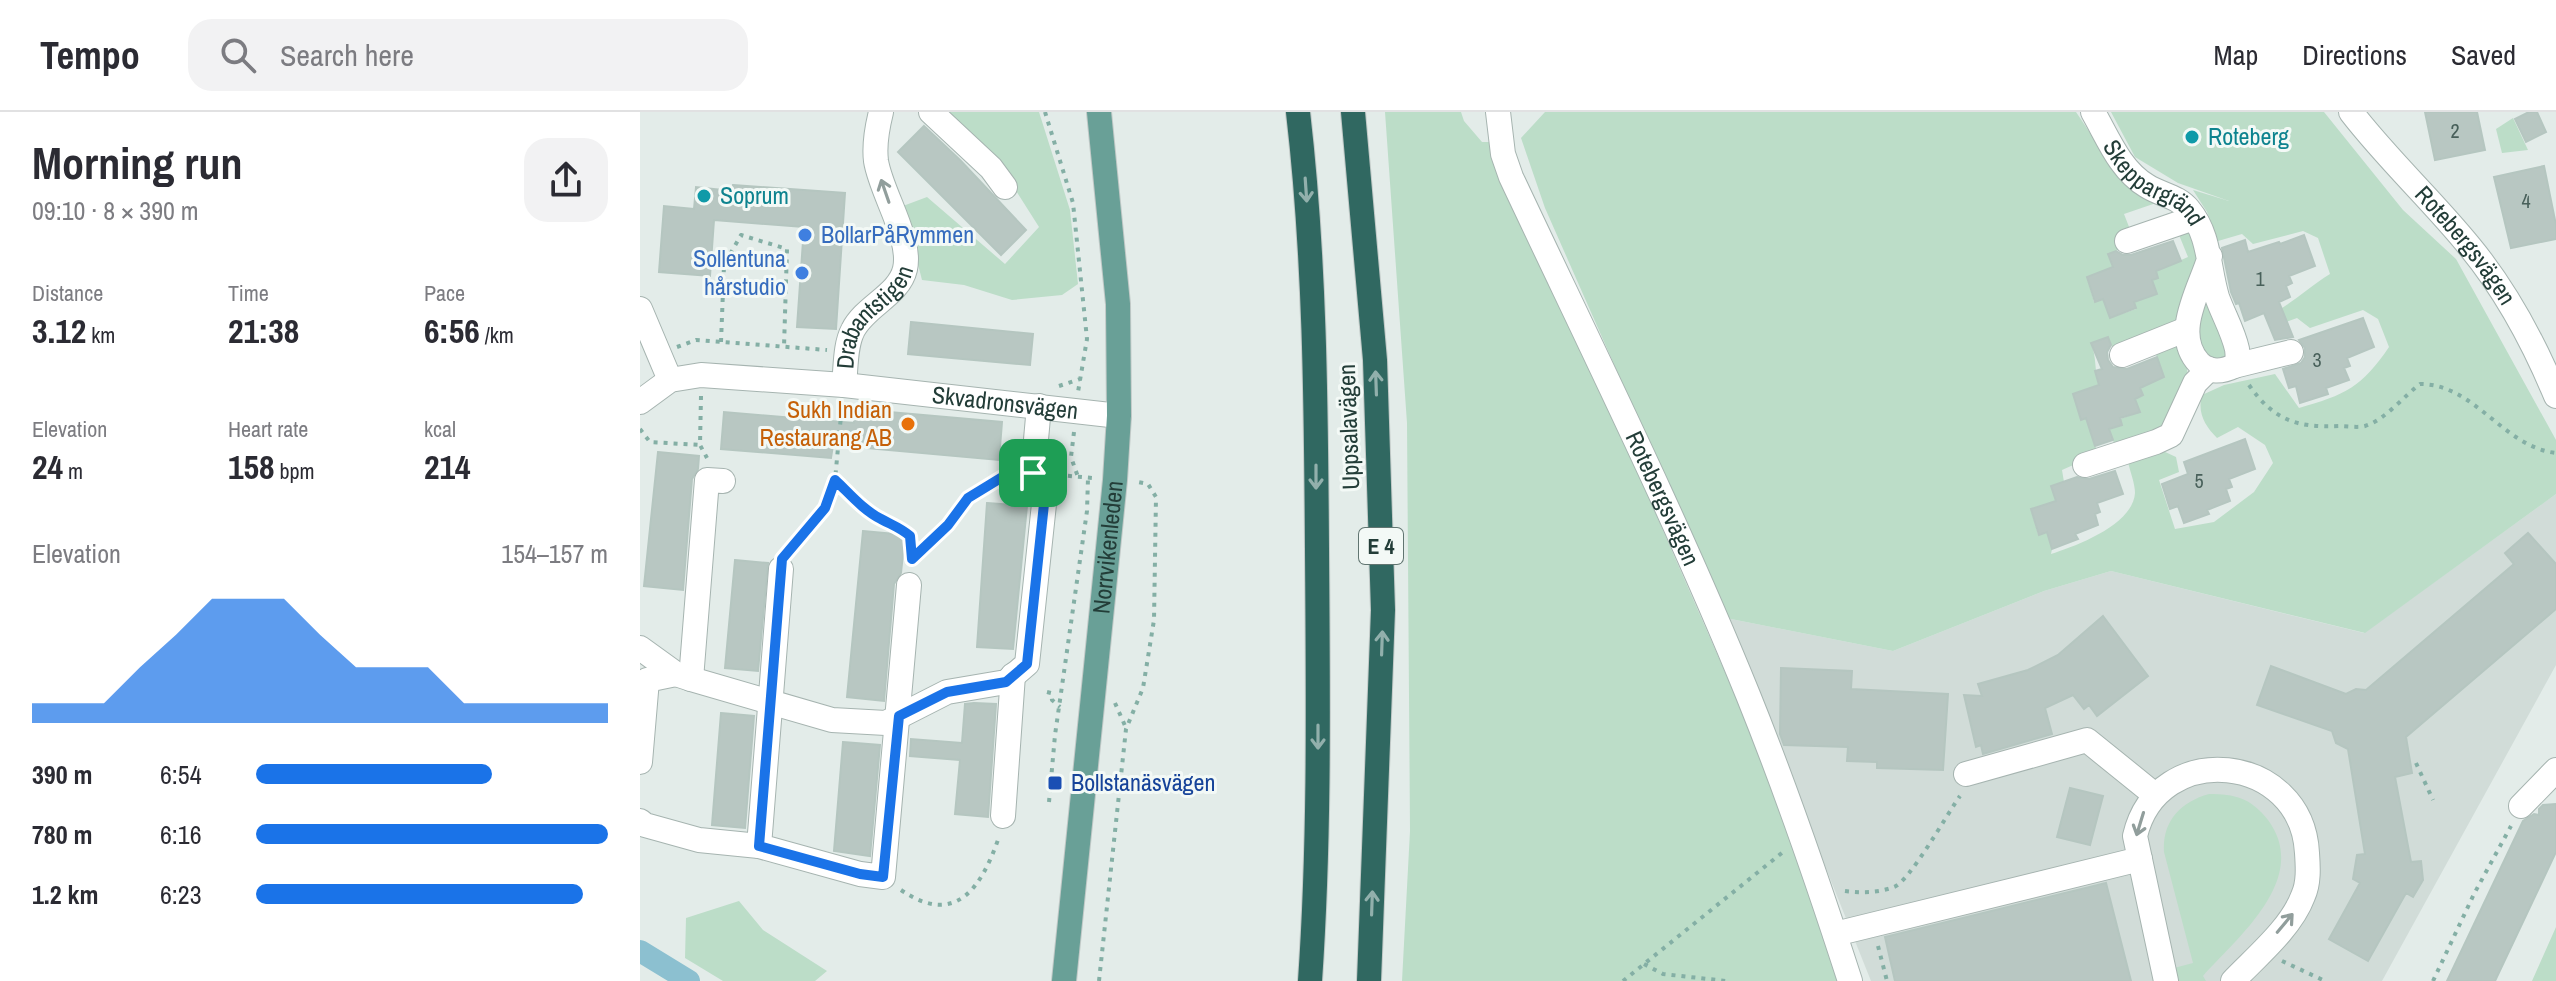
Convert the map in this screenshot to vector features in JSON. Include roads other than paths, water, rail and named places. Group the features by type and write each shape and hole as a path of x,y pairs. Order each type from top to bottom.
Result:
{"highway":[{"name":"Uppsalavägen","path":"1298,112 1307,187 1316,456 1319,741 1310,981"},
{"name":"Uppsalavägen","path":"1353,112 1375,360 1383,610 1369,981"}],"main road":[{"name":"Norrvikenleden","path":"1064,981 1119,416 1118,304 1099,112"}],"street":[{"name":"Drabantstigen","path":"844,385 849,338 853,329 869,309 894,287 905,268 904,245 876,162 876,134 881,112"},
{"path":"931,112 991,168 1005,187"},
{"name":"Rotebergsvägen","path":"1498,112 1503,154 1511,177 1705,592 1749,697 1821,890 1850,981"},
{"name":"Skeppargränd","path":"2093,112 2133,177 2178,199 2194,218 2210,256 2217,295 2237,349 2234,366"},
{"name":"Rotebergsvägen","path":"2351,112 2491,275 2530,338 2556,396"},
{"path":"2127,241 2194,218"},
{"name":"Skeppargränd","path":"2187,329 2192,304 2210,256"},
{"path":"640,309 670,380 640,402"},
{"path":"2122,355 2187,329 2193,355 2209,369 2224,370 2291,352"},
{"path":"2085,465 2156,442 2177,444 2195,383 2209,369"},
{"name":"Skvadronsvägen","path":"670,380 701,375 844,385 1119,416"},
{"path":"640,648 684,677 832,720 886,723 947,692 1006,682 1027,664 1044,504 1033,473 1039,406"},
{"path":"684,677 707,480 723,481"},
{"path":"759,846 781,569"},
{"path":"640,821 699,840 759,846 860,874 883,877 909,585"},
{"path":"1003,816 1013,675"},
{"path":"640,762 647,680 684,677"},
{"path":"1972,773 2087,740 2155,795"},
{"path":"2166,981 2135,836 2140,817 2167,783 2207,770 2232,770 2253,775 2274,786 2290,802 2302,826 2308,869 2304,894 2294,914 2233,981"},
{"path":"2521,806 2556,770"},
{"path":"1835,934 2140,859"}],"waterway":[{"path":"640,951 689,981"}],"place":[{"name":"Roteberg","path":"2192,137"},
{"name":"Soprum","path":"704,196"},
{"name":"BollarPåRymmen","path":"805,235"},
{"name":"Sollentuna hårstudio","path":"802,273"},
{"name":"Sukh Indian Restaurang AB","path":"908,424"},
{"name":"Bollstanäsvägen","path":"1055,783"}]}
